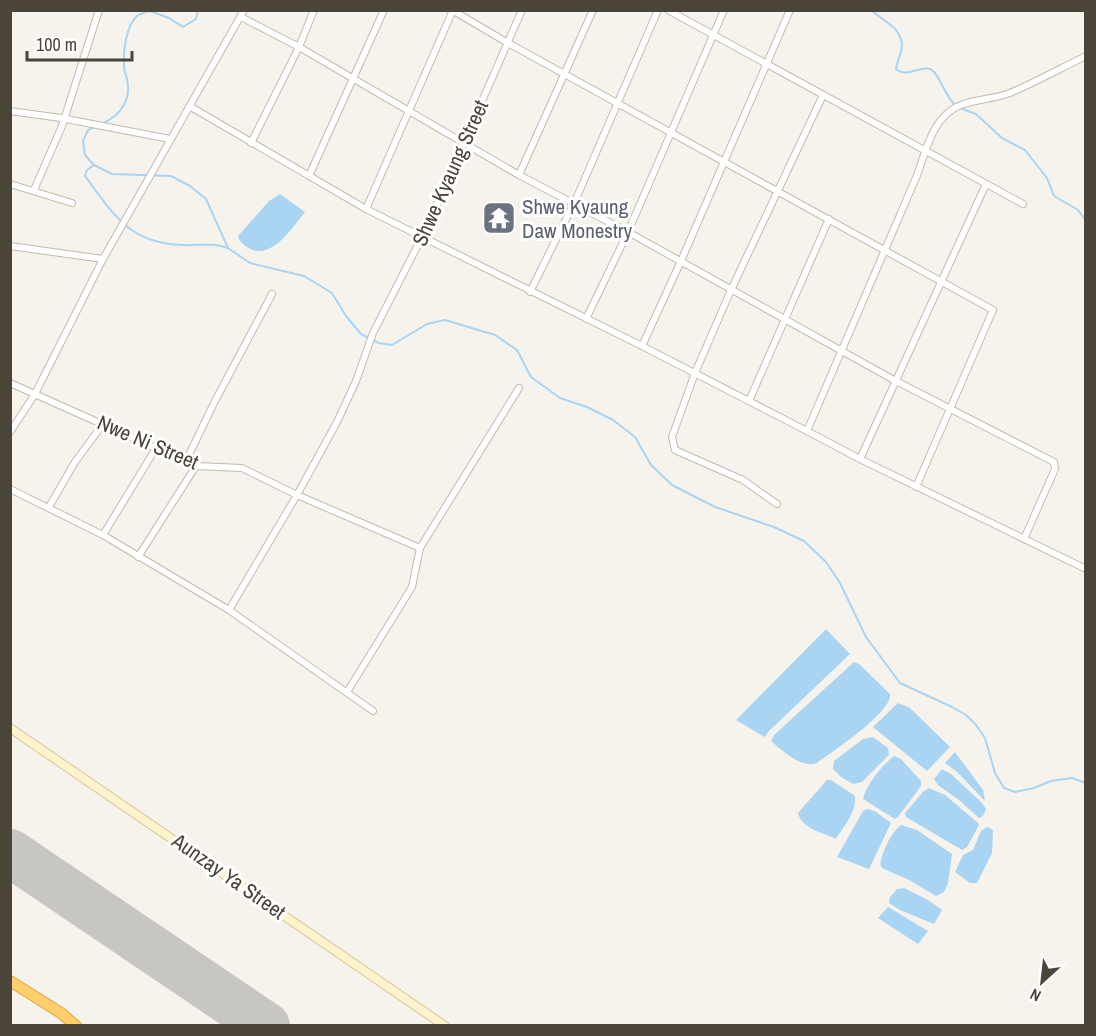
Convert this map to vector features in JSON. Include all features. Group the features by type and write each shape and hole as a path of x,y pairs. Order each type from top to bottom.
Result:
{"highway":[{"path":"10,981 61,1013 76,1026"}],"street":[{"path":"34,190 64,119 99,10"},
{"path":"10,432 35,394 103,259 244,10"},
{"path":"251,143 299,47 314,10"},
{"path":"309,176 384,10"},
{"name":"Shwe Kyaung Street","path":"229,610 337,422 356,381 373,333 422,237 522,10"},
{"path":"519,175 593,10"},
{"path":"530,292 618,104 658,10"},
{"path":"668,10 1023,204"},
{"path":"586,318 628,232 724,10"},
{"path":"642,346 790,10"},
{"path":"366,209 453,11 563,74 993,310 916,486"},
{"path":"241,17 299,47 519,175 628,232 894,380 1053,462 1055,469 1024,539"},
{"path":"807,431 918,173 933,131 950,111 959,105 1010,93 1086,56"},
{"path":"777,504 743,480 675,450 672,437 695,373 731,290 823,95"},
{"path":"191,107 366,209 642,346 860,459 1086,569"},
{"path":"10,111 170,139"},
{"path":"10,184 72,203"},
{"path":"860,459 894,380 986,184"},
{"path":"749,401 829,219"},
{"path":"10,246 103,259"},
{"path":"186,460 272,294"},
{"name":"Nwe Ni Street","path":"10,383 196,466 242,468 297,495 420,548"},
{"path":"347,692 412,587 420,548 519,388"},
{"path":"49,507 75,462 103,424"},
{"path":"103,535 156,448"},
{"path":"138,557 196,466"},
{"path":"10,489 103,535 229,610 373,711"},
{"name":"Aunzay Ya Street","path":"10,729 446,1026"}],"water":[{"path":"280,194 305,212 280,242 272,247 264,251 256,251 247,247 238,236 269,201"},
{"path":"826,629 850,654 765,737 736,720"},
{"path":"854,662 859,664 890,694 882,711 872,721 817,763 805,764 787,754 771,741 774,735"},
{"path":"898,703 910,708 950,747 927,771 873,727"},
{"path":"873,737 888,748 889,755 862,782 853,784 833,769 834,761 863,739"},
{"path":"955,752 983,790 985,801 945,763"},
{"path":"894,756 901,759 921,781 921,786 895,819 863,799 875,776"},
{"path":"942,769 951,774 982,803 986,809 983,816 979,818 938,785 934,779"},
{"path":"827,780 831,780 855,796 852,813 836,839 808,826 798,813"},
{"path":"929,788 945,795 978,823 967,847 962,850 906,817 905,813"},
{"path":"868,809 891,823 869,869 837,857 863,811"},
{"path":"901,825 917,830 952,854 948,883 944,892 936,896 882,868 880,864 885,848 890,837"},
{"path":"987,827 993,830 992,853 977,883 970,883 955,872 963,855 973,850 981,831"},
{"path":"904,888 942,910 934,924 889,903 890,897 897,889"},
{"path":"888,907 928,931 918,944 878,918"}],"waterway":[{"path":"102,124 119,112 126,101 128,87 124,54 133,20 138,15 150,11 169,18 183,27 196,19 198,10"},
{"path":"871,10 891,25 901,39 902,48 896,69 904,72 930,69 955,105"},
{"path":"960,108 976,114 1002,138 1025,150 1047,178 1054,196 1078,210 1086,221"},
{"path":"97,126 88,130 83,141 85,155 94,165 112,174 171,176 190,186 206,199 228,248 250,263 304,276 332,293 346,316 361,334 379,343 392,345 427,324 445,320 495,335 517,350 531,377 560,398 587,407 613,420 635,437 651,465 672,485 715,507 774,527 804,541 826,562 840,583 866,637 900,683 952,707 966,715 976,725 985,738 995,773 1004,788 1015,792 1051,781 1072,778 1086,783"},
{"path":"94,165 87,170 85,176 114,214 136,233 164,243 228,248"}],"runway":[{"path":"10,853 266,1026"}],"place":[{"name":"Shwe Kyaung Daw Monestry","path":"499,218"}]}
